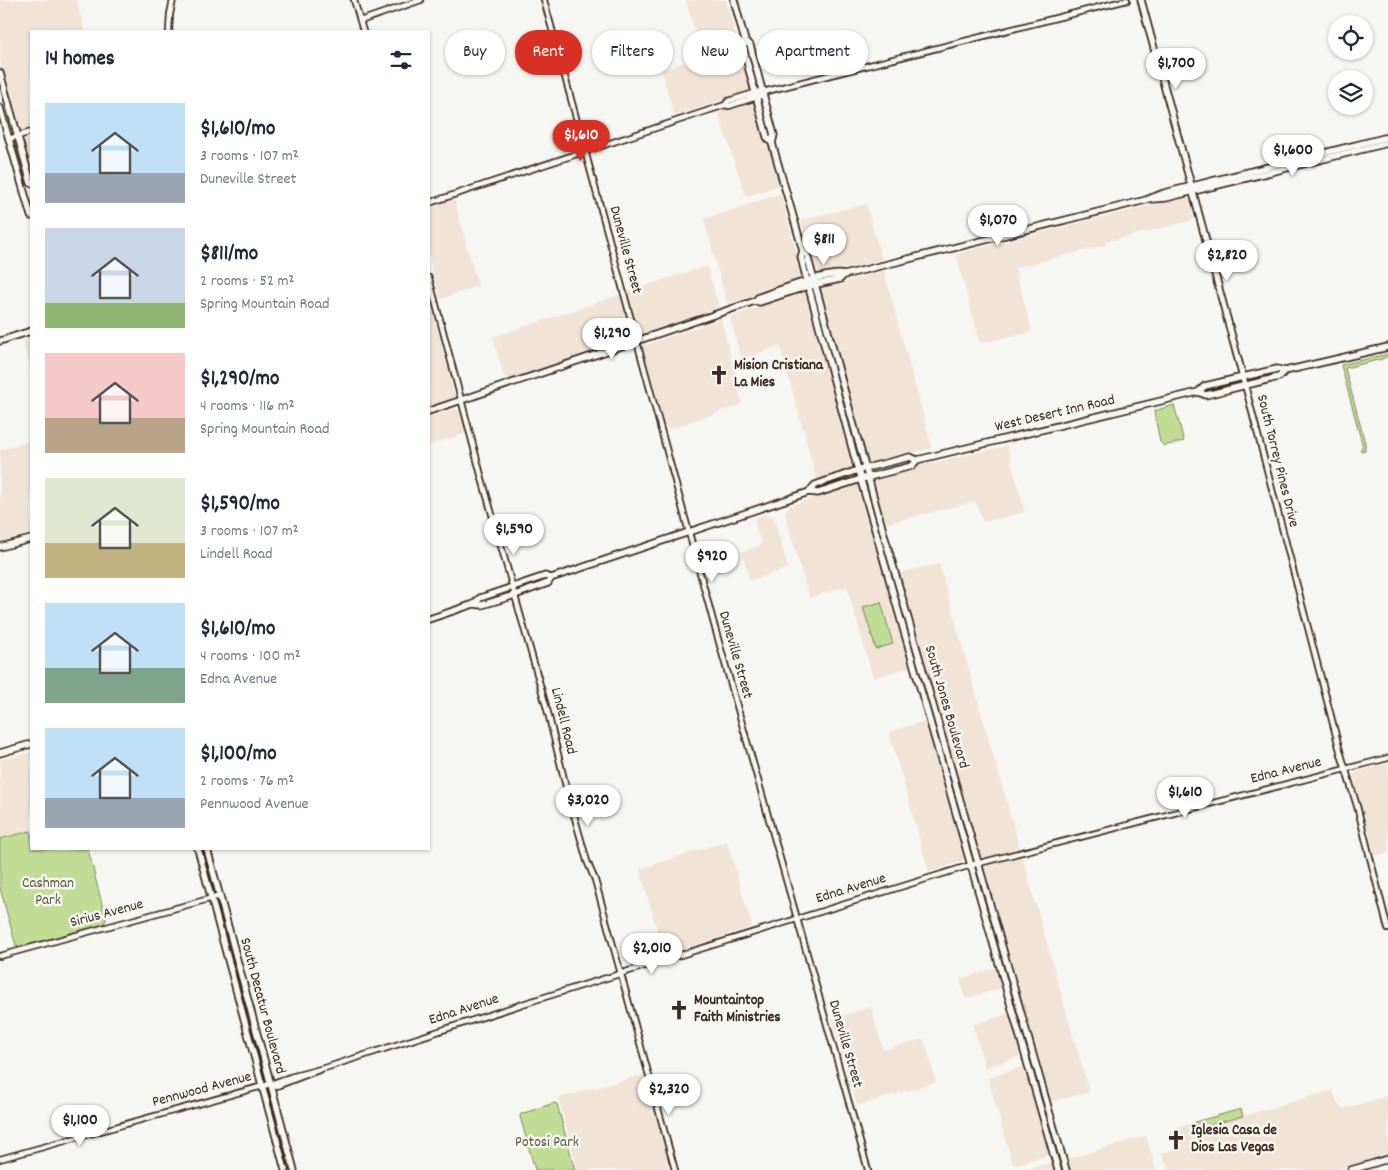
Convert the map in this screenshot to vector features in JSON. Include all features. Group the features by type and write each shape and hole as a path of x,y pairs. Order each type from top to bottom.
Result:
{"main road":[{"name":"South Jones Boulevard","path":"734,0 742,30"},
{"name":"South Torrey Pines Drive","path":"1140,0 1245,385"},
{"name":"South Jones Boulevard","path":"747,43 750,45 764,92 774,135 772,143"},
{"name":"South Jones Boulevard","path":"747,61 767,137 772,143 802,251 800,257 858,470 1066,1170"},
{"path":"0,72 30,179"},
{"path":"0,108 30,212"},
{"path":"430,411 755,301 760,302 807,284 840,279 844,275 1146,200 1166,198 1192,189 1388,137"},
{"path":"1192,189 1388,143"},
{"name":"South Jones Boulevard","path":"802,251 807,255 815,282 1058,1170"},
{"path":"0,340 30,331"},
{"name":"West Desert Inn Road","path":"430,619 474,604 480,598 545,576 551,578 809,492 818,493 861,479 912,466 917,460 1198,392 1205,386 1277,369 1285,371 1388,347"},
{"name":"West Desert Inn Road","path":"1198,392 1206,394 1279,377 1285,371"},
{"path":"834,383 840,378"},
{"name":"West Desert Inn Road","path":"809,492 815,485 858,470 910,457 917,460"},
{"path":"0,547 30,538"},
{"name":"West Desert Inn Road","path":"474,604 482,606 515,595 548,583 551,578"},
{"path":"0,753 30,744"},
{"name":"South Decatur Boulevard","path":"198,850 236,987 294,1169"},
{"name":"South Decatur Boulevard","path":"207,850 250,1008 285,1170"},
{"path":"236,987 240,987 244,1005 250,1008"},
{"path":"1049,1137 1056,1146 1058,1153 1062,1156"},
{"path":"279,1146 284,1150 289,1166 294,1169"},
{"path":"1351,1170 1388,1159"}],"street":[{"path":"169,30 173,0"},
{"path":"354,0 363,30"},
{"path":"360,21 421,0"},
{"name":"Duneville Street","path":"544,0 688,532 868,1170"},
{"path":"430,202 725,105 728,101 1128,0"},
{"path":"9,139 30,132"},
{"name":"Lindell Road","path":"430,282 548,713 565,783 587,861 595,880 674,1170"},
{"name":"South Torrey Pines Drive","path":"1245,385 1388,929"},
{"name":"Edna Avenue","path":"267,1085 277,1086 328,1067 532,1001 975,865 1388,758"},
{"name":"Sirius Avenue","path":"0,956 220,896"},
{"name":"Pennwood Avenue","path":"0,1159 267,1085"}],"shaded area":[{"path":"0,0 76,0 85,30 30,30 30,128 19,129 0,60"},
{"path":"686,0 726,0 734,30 694,30"},
{"path":"683,63 683,75 747,75 751,91 674,116 663,75 673,75 673,66"},
{"path":"754,101 780,185 746,197 718,112"},
{"path":"30,137 30,165 23,142"},
{"path":"780,194 804,280 727,304 704,219"},
{"path":"1188,196 1194,220 1105,242 1106,245 1015,268 1032,332 980,343 956,254"},
{"path":"454,199 478,286 440,299 430,261 430,208"},
{"path":"866,204 882,260 817,276 801,220"},
{"path":"707,266 719,308 639,335 626,292"},
{"path":"884,271 932,448 868,464 820,288"},
{"path":"806,291 854,468 817,480 780,346 741,359 730,317"},
{"path":"620,295 631,338 505,380 493,337"},
{"path":"430,304 455,397 430,406"},
{"path":"721,319 742,402 740,405 669,429 665,427 642,346"},
{"path":"30,338 30,369 23,340"},
{"path":"454,409 459,411 466,433 430,445 430,417"},
{"path":"30,441 30,533 0,542 0,450"},
{"path":"1007,446 1025,512 983,522 976,501 884,524 871,477"},
{"path":"858,483 910,667 873,678 847,586 809,598 785,514 789,506"},
{"path":"767,514 774,518 788,568 750,581 742,552 761,545 762,539 759,538 754,519"},
{"path":"939,564 1089,1092 1051,1102 899,573"},
{"path":"926,721 965,857 963,861 929,872 889,732"},
{"path":"30,752 30,831 0,839 0,760"},
{"path":"1388,763 1388,853 1378,855 1374,854 1353,776 1356,772"},
{"path":"727,841 752,927 664,955 640,869"},
{"path":"992,969 998,971 1002,988 965,999 960,979"},
{"path":"871,1007 883,1050 924,1039 936,1082 857,1106 832,1019"},
{"path":"1010,1013 1021,1053 1019,1057 985,1068 973,1025"},
{"path":"1025,1066 1050,1154 1013,1165 988,1078"},
{"path":"647,1074 673,1165 658,1170 578,1170 558,1098"},
{"path":"1333,1090 1337,1104 1343,1109 1388,1096 1388,1154 1335,1170 1169,1170 1167,1162 1164,1162 1162,1153 1183,1147 1178,1127 1195,1122 1198,1129"},
{"path":"1146,1136 1156,1170 1070,1170 1067,1159"},
{"path":"1053,1162 1055,1170 1026,1170"}],"green space":[{"path":"1388,354 1388,356 1382,359 1345,368 1365,443 1365,450 1361,451 1363,447 1341,365"},
{"path":"1174,405 1184,441 1164,446 1160,442 1154,411"},
{"path":"881,602 893,644 876,649 863,607"},
{"name":"Cashman Park","path":"30,831 30,850 88,850 106,920 104,924 19,947 16,946 0,888 0,839"},
{"name":"Potosi Park","path":"554,1103 557,1104 575,1170 535,1170 520,1116 521,1114"},
{"path":"1241,1109 1243,1116 1197,1129 1195,1122"}],"place":[{"name":"Mision Cristiana La Mies","path":"719,375"},
{"name":"Mountaintop Faith Ministries","path":"679,1010"},
{"name":"Iglesia Casa de Dios Las Vegas","path":"1176,1140"}]}
